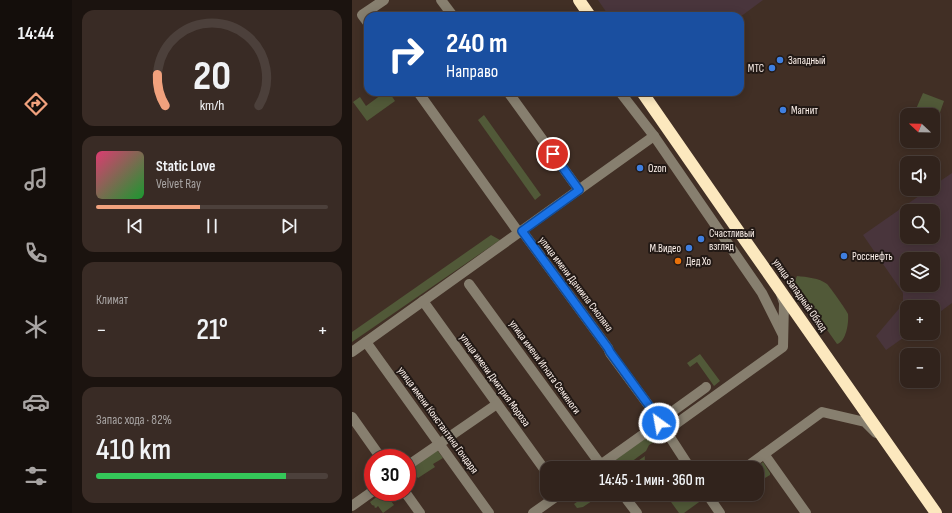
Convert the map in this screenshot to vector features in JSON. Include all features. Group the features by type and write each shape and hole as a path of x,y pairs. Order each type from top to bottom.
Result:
{"highway":[{"path":"578,0 587,12"},
{"path":"587,0 595,12"},
{"name":"улица Западный Обход","path":"645,96 936,513"},
{"name":"улица Западный Обход","path":"653,96 944,513"}],"street":[{"path":"366,12 384,0"},
{"path":"441,0 450,12"},
{"name":"улица имени Даниила Смоляна","path":"421,96 520,232 608,348 658,418 662,427 685,461"},
{"path":"511,96 579,190"},
{"path":"623,96 654,136 762,293 783,335"},
{"path":"352,352 654,136"},
{"path":"606,461 662,427 783,347 784,303 769,273"},
{"name":"улица имени Игната Семиноги","path":"469,284 594,461"},
{"name":"улица имени Дмитрия Мороза","path":"423,301 540,464"},
{"name":"улица имени Константина Гондаря","path":"366,342 489,513"},
{"path":"662,427 662,419 706,387"},
{"path":"416,460 496,404"},
{"path":"754,461 822,412 865,422 901,462"},
{"path":"352,417 375,449"},
{"path":"764,454 806,513"},
{"path":"352,506 364,497"},
{"path":"411,501 420,513"},
{"path":"533,513 550,501"},
{"path":"628,501 637,513"},
{"path":"712,501 720,513"}],"shaded area":[{"path":"598,0 763,0 744,14 744,12 606,12"},
{"path":"952,173 952,303 940,312 940,300 903,300 902,292 940,292 940,252 900,252 900,289 863,235 900,209 900,244 940,244 940,204 907,204 919,196 940,196 940,181"},
{"path":"900,308 900,340 886,350 876,336"}],"green space":[{"path":"923,93 944,101 940,112 940,108 916,108"},
{"path":"380,96 392,96 395,101 367,121 353,102 360,97 366,106"},
{"path":"484,115 541,195 535,200 478,120"},
{"path":"491,235 500,240 352,342 352,332"},
{"path":"797,276 817,279 827,284 845,308 848,314 848,322 845,336 840,343 837,344 794,283"},
{"path":"700,354 720,381 714,386 697,362 690,367 687,363"},
{"path":"657,429 663,437 658,442 654,442 649,445 646,451 632,461 614,461"},
{"path":"437,450 443,458 433,464 435,467 418,478 416,478 416,465"},
{"path":"645,456 646,461 638,461"},
{"path":"764,464 770,473 770,475 765,478"},
{"path":"391,501 394,505 383,513 378,506 376,508 374,507 375,506 370,502"},
{"path":"578,501 592,501 583,507 577,508 574,504"},
{"path":"700,501 684,513 679,513 671,502"}],"place":[{"name":"Западный","path":"780,60"},
{"name":"МТС","path":"772,68"},
{"name":"Магнит","path":"783,110"},
{"name":"Ozon","path":"640,168"},
{"name":"Счастливый взгляд","path":"701,239"},
{"name":"М.Видео","path":"689,248"},
{"name":"Росснефть","path":"844,256"},
{"name":"Дед Хо","path":"678,261"}],"route":[{"path":"553,154 579,190 522,231 658,418 659,423"}]}
